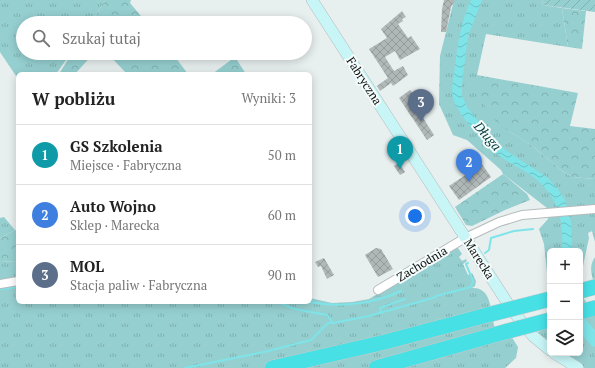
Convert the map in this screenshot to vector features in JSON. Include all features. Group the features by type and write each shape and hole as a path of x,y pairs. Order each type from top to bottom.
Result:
{"highway":[{"path":"583,290 595,287"},
{"path":"272,368 385,342 547,300"},
{"path":"583,311 595,308"},
{"path":"376,368 547,321"}],"street":[{"name":"Fabryczna","path":"312,0 416,162"},
{"name":"Marecka","path":"416,162 517,318 533,336 547,348"},
{"name":"Zachodnia","path":"378,290 466,238 498,222 522,214 591,209"},
{"path":"0,284 16,281"},
{"path":"559,356 578,368"}],"green space":[{"path":"0,0 105,0 95,16 16,16 16,60 66,60 57,72 16,72 16,76 0,52"},
{"path":"105,0 131,0 130,3 141,16 95,16"},
{"path":"454,0 542,0 543,5 562,8 568,47 486,34 477,75 505,129 531,145 561,170 572,177 595,179 595,242 592,231 588,233 589,238 583,266 583,248 547,248 547,272 544,244 539,229 548,219 547,208 503,174 501,170 467,140 453,135 439,104 440,56"},
{"path":"542,0 595,0 595,12 543,5"},
{"path":"562,8 586,11 582,49 568,47"},
{"path":"68,60 88,60 77,72 60,72"},
{"path":"114,60 177,60 186,72 125,72"},
{"path":"231,60 237,60 245,72 215,72"},
{"path":"477,75 578,93 570,126 595,129 595,179 572,177 561,170 531,145 505,129 491,117 481,98"},
{"path":"503,174 527,194 530,200 472,226 466,225 455,207"},
{"path":"4,217 15,230 0,238 0,218"},
{"path":"16,230 16,262 0,261 0,238"},
{"path":"455,248 458,248 462,254 459,257 462,261 466,259 467,261 463,264 468,275 472,273 476,281 475,286 472,288 479,289 484,292 490,302 495,328 504,325 518,347 516,358 505,368 0,368 0,261 16,262 16,304 312,304 312,298 332,303 369,299"},
{"path":"595,257 595,287 591,268"},
{"path":"583,291 584,299 595,316 595,368 578,368 559,356 583,356"},
{"path":"547,325 547,348 533,336"}],"water":[{"path":"471,0 482,0 468,36 462,83 462,96 467,107 482,126 505,150 547,177 557,188 565,200 571,222 571,248 562,248 562,228 560,217 553,198 547,190 529,174 501,157 488,146 473,130 456,105 453,98 452,89 456,55 467,9"},
{"path":"589,326 595,334 595,346 583,331 583,328"}],"building":[{"path":"444,0 455,0 451,7 446,32 441,32 442,9"},
{"path":"402,11 406,17 398,24 408,38 411,36 420,49 400,60 395,51 385,57 394,71 403,66 408,75 393,86 391,83 380,91 377,86 388,78 369,49 387,38 381,29"},
{"path":"410,90 420,104 416,107 434,135 427,140 399,98"},
{"path":"399,163 405,172 400,175 394,166"},
{"path":"482,164 491,177 459,200 449,186"},
{"path":"376,248 381,249 393,269 378,277 365,255"},
{"path":"324,258 334,275 327,279 321,266 318,267 315,262"}],"waterway":[{"path":"485,253 489,250 491,238 514,231 533,229"},
{"path":"436,296 471,287 473,281 466,264 468,263"},
{"path":"0,289 16,287"},
{"path":"312,302 333,305 356,304 379,299 401,291"},
{"path":"282,304 295,309 327,315 333,323 369,316 436,297"},
{"path":"381,313 380,308 405,299"},
{"path":"185,368 264,352 311,340 328,323 333,323"},
{"name":"Długa","path":"583,326 595,340"}],"place":[{"name":"MOL","path":"421,122"},
{"name":"GS Szkolenia","path":"400,169"},
{"name":"Auto Wojno","path":"469,182"}]}
